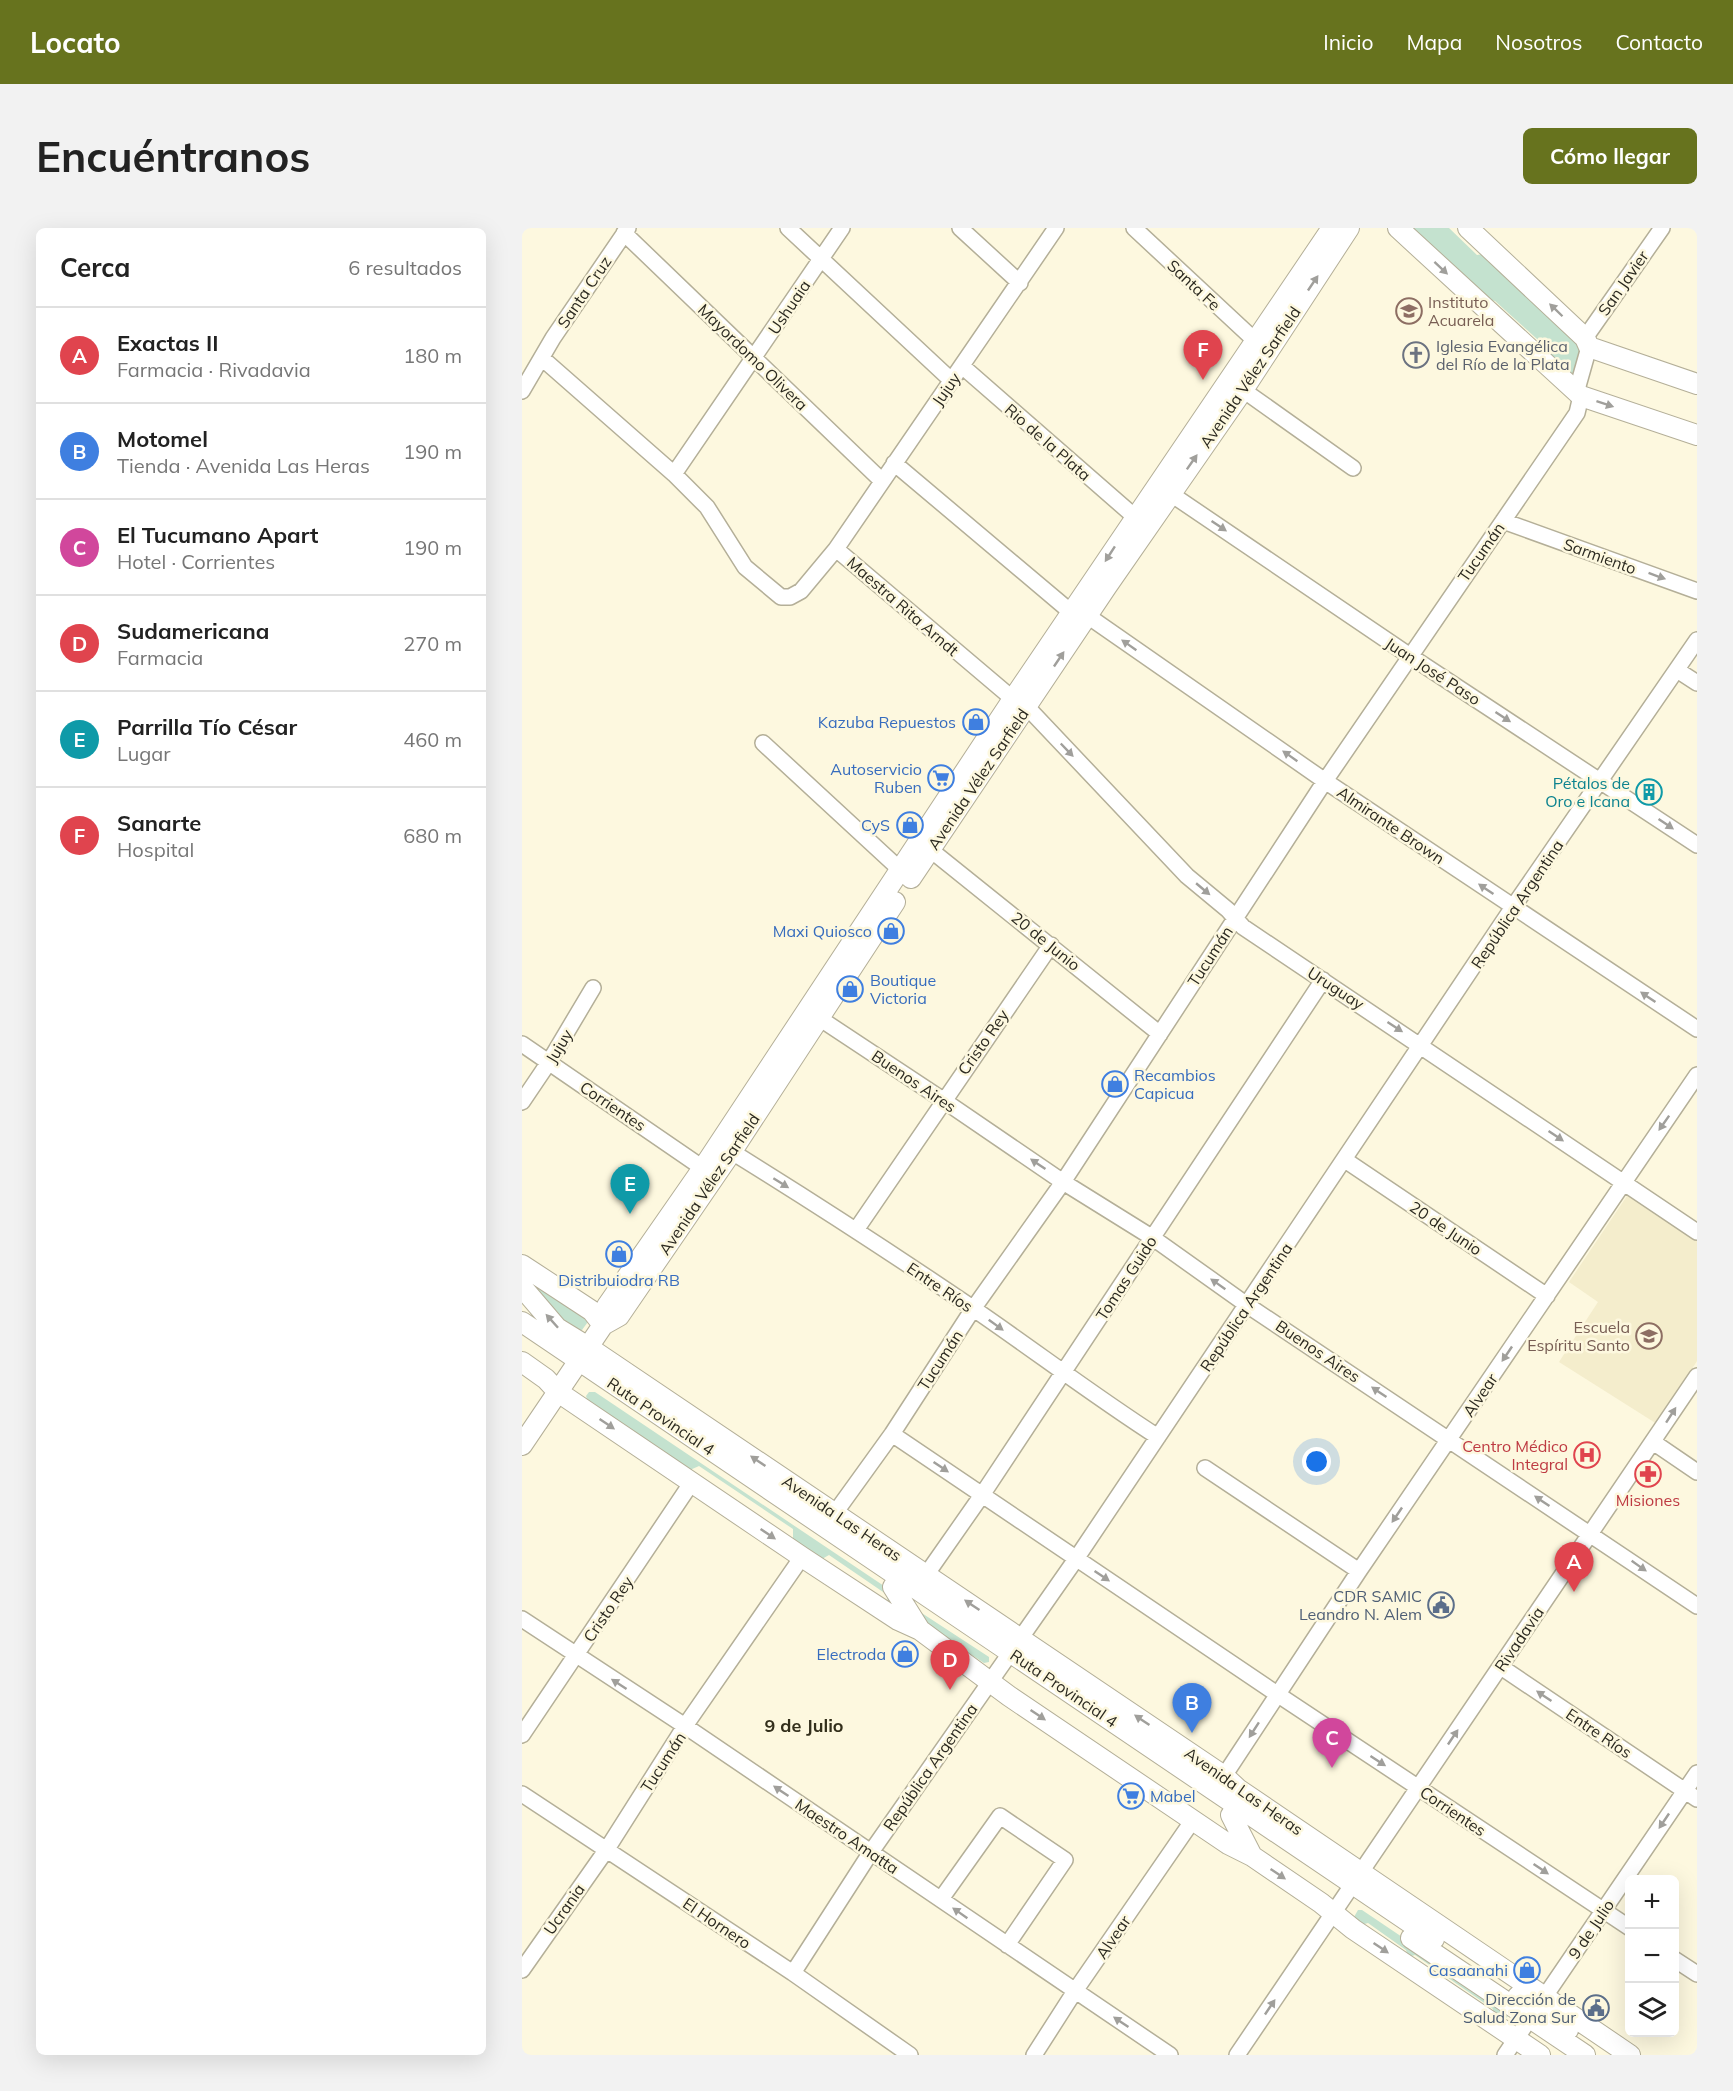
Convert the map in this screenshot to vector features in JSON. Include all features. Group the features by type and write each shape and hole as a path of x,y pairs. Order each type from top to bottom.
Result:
{"main road":[{"name":"Avenida Vélez Sarfield","path":"1141,522 1170,494 1242,390 1261,347 1332,228"},
{"name":"Avenida Vélez Sarfield","path":"522,1445 603,1325 619,1316 709,1172 1141,522 1261,347 1349,228"},
{"path":"1398,228 1578,394 1697,435"},
{"path":"1468,228 1587,342 1697,384"},
{"path":"522,1265 592,1311 603,1325"},
{"path":"522,1287 580,1359"},
{"name":"Ruta Provincial 4","path":"522,1322 1538,2008 1585,2055"},
{"name":"Ruta Provincial 4","path":"522,1336 580,1359 893,1587 1012,1651 1231,1815 1354,1884 1606,2055"},
{"name":"Avenida Las Heras","path":"580,1359 680,1409 926,1575 1012,1651 1224,1776 1354,1884 1443,1929 1538,2008 1630,2055"},
{"path":"522,1362 546,1379 558,1392 802,1557 898,1620 920,1630 990,1682 1193,1821 1228,1844 1252,1856 1334,1914 1511,2047 1540,2055"},
{"path":"680,1409 700,1442"},
{"path":"893,1587 920,1630"},
{"path":"1231,1815 1252,1856"},
{"path":"1443,1929 1463,1958"}],"street":[{"path":"788,228 952,381"},
{"name":"Ushuaia","path":"674,474 842,228"},
{"path":"960,228 1020,283"},
{"name":"Jujuy","path":"836,549 1056,228"},
{"name":"Santa Fe","path":"1134,228 1261,347"},
{"name":"San Javier","path":"1578,394 1587,342 1662,228"},
{"name":"Santa Cruz","path":"522,391 553,338 626,231"},
{"name":"Mayordomo Olivera","path":"626,231 754,359 882,481"},
{"name":"Maestra Rita Arndt","path":"543,358 674,474 707,507 745,567 780,597 790,597 801,591 836,549 1020,703"},
{"name":"Rio de la Plata","path":"962,366 1141,522"},
{"path":"1242,390 1353,468"},
{"name":"Tucumán","path":"835,1513 892,1434 973,1309 1063,1182 1325,781 1576,413 1578,394"},
{"path":"894,463 1080,615"},
{"name":"Juan José Paso","path":"1170,494 1697,845"},
{"name":"Sarmiento","path":"1503,521 1697,591"},
{"name":"Almirante Brown","path":"1080,615 1697,1029"},
{"name":"República Argentina","path":"793,1973 871,1852 1076,1559 1514,907 1697,640"},
{"path":"1677,670 1697,683"},
{"name":"Uruguay","path":"1020,703 1187,876 1228,910 1243,927 1697,1232"},
{"path":"763,743 905,875"},
{"name":"20 de Junio","path":"925,845 1160,1034"},
{"name":"Cristo Rey","path":"855,1230 1051,945"},
{"name":"Tomas Guido","path":"926,1575 1063,1374 1323,980"},
{"name":"Jujuy","path":"522,1102 593,988"},
{"name":"Buenos Aires","path":"813,1014 1063,1182 1153,1238 1247,1305 1697,1606"},
{"name":"Corrientes","path":"522,1044 709,1172"},
{"name":"Alvear","path":"1224,1776 1359,1571 1697,1075"},
{"name":"Entre Ríos","path":"725,1148 855,1230 1158,1437"},
{"name":"20 de Junio","path":"1346,1160 1547,1296"},
{"name":"Rivadavia","path":"1334,1914 1697,1376"},
{"name":"Corrientes","path":"892,1434 1625,1925"},
{"path":"1653,1442 1697,1472"},
{"path":"1205,1468 1359,1571"},
{"name":"Cristo Rey","path":"522,1735 692,1482"},
{"name":"Tucumán","path":"607,1849 685,1726 802,1557"},
{"name":"Maestro Amatta","path":"522,1620 685,1726 1170,2055"},
{"name":"Entre Ríos","path":"1501,1667 1691,1795"},
{"name":"9 de Julio","path":"1511,2047 1604,1911 1691,1795 1697,1773"},
{"name":"El Hornero","path":"522,1794 793,1973 910,2055"},
{"path":"940,1899 1000,1816 1065,1860 1007,1945"},
{"name":"Alvear","path":"1034,2055 1075,1991 1193,1821"},
{"name":"Ucrania","path":"522,1970 607,1849"},
{"path":"1237,2055 1334,1914"},
{"path":"1679,1962 1697,1974"}],"shaded area":[{"path":"1629,1193 1697,1238 1697,1361 1657,1424 1559,1362 1598,1302 1569,1282"}],"green space":[{"path":"1407,228 1449,228 1477,255 1483,254 1581,346 1573,374 1570,376 1546,358 1547,348 1495,301 1479,298"},
{"path":"522,1272 590,1319 582,1330 578,1331 560,1321 522,1280"},
{"path":"589,1392 595,1392 890,1590 901,1609 889,1605 886,1594 829,1555 822,1559 793,1539 793,1529 699,1466 690,1470 588,1402 586,1396"},
{"path":"914,1608 989,1657 989,1662 984,1663 923,1623"},
{"path":"1358,1910 1362,1910 1506,2007 1509,2015 1504,2020 1493,2015 1493,2009 1415,1955 1408,1957 1406,1950 1368,1923 1361,1925 1354,1917"}],"place":[{"name":"Instituto Acuarela","path":"1409,311"},
{"name":"Iglesia Evangélica del Río de la Plata","path":"1416,355"},
{"name":"Sanarte","path":"1203,380"},
{"name":"Kazuba Repuestos","path":"976,722"},
{"name":"Autoservicio Ruben","path":"941,778"},
{"name":"Pétalos de Oro e Icana","path":"1649,792"},
{"name":"CyS","path":"910,825"},
{"name":"Maxi Quiosco","path":"891,931"},
{"name":"Boutique Victoria","path":"850,989"},
{"name":"Recambios Capicua","path":"1115,1084"},
{"name":"Parrilla Tío César","path":"630,1214"},
{"name":"Distribuiodra RB","path":"619,1254"},
{"name":"Escuela Espíritu Santo","path":"1649,1336"},
{"name":"Centro Médico Integral","path":"1587,1455"},
{"name":"Misiones","path":"1648,1474"},
{"name":"Exactas II","path":"1574,1592"},
{"name":"CDR SAMIC Leandro N. Alem","path":"1441,1605"},
{"name":"Electroda","path":"905,1654"},
{"name":"Sudamericana","path":"950,1690"},
{"name":"Motomel","path":"1192,1733"},
{"name":"El Tucumano Apart","path":"1332,1768"},
{"name":"Mabel","path":"1131,1796"},
{"name":"Casaanahi","path":"1527,1970"},
{"name":"Dirección de Salud Zona Sur","path":"1596,2008"}],"district":[{"name":"9 de Julio","path":"804,1726"}]}
